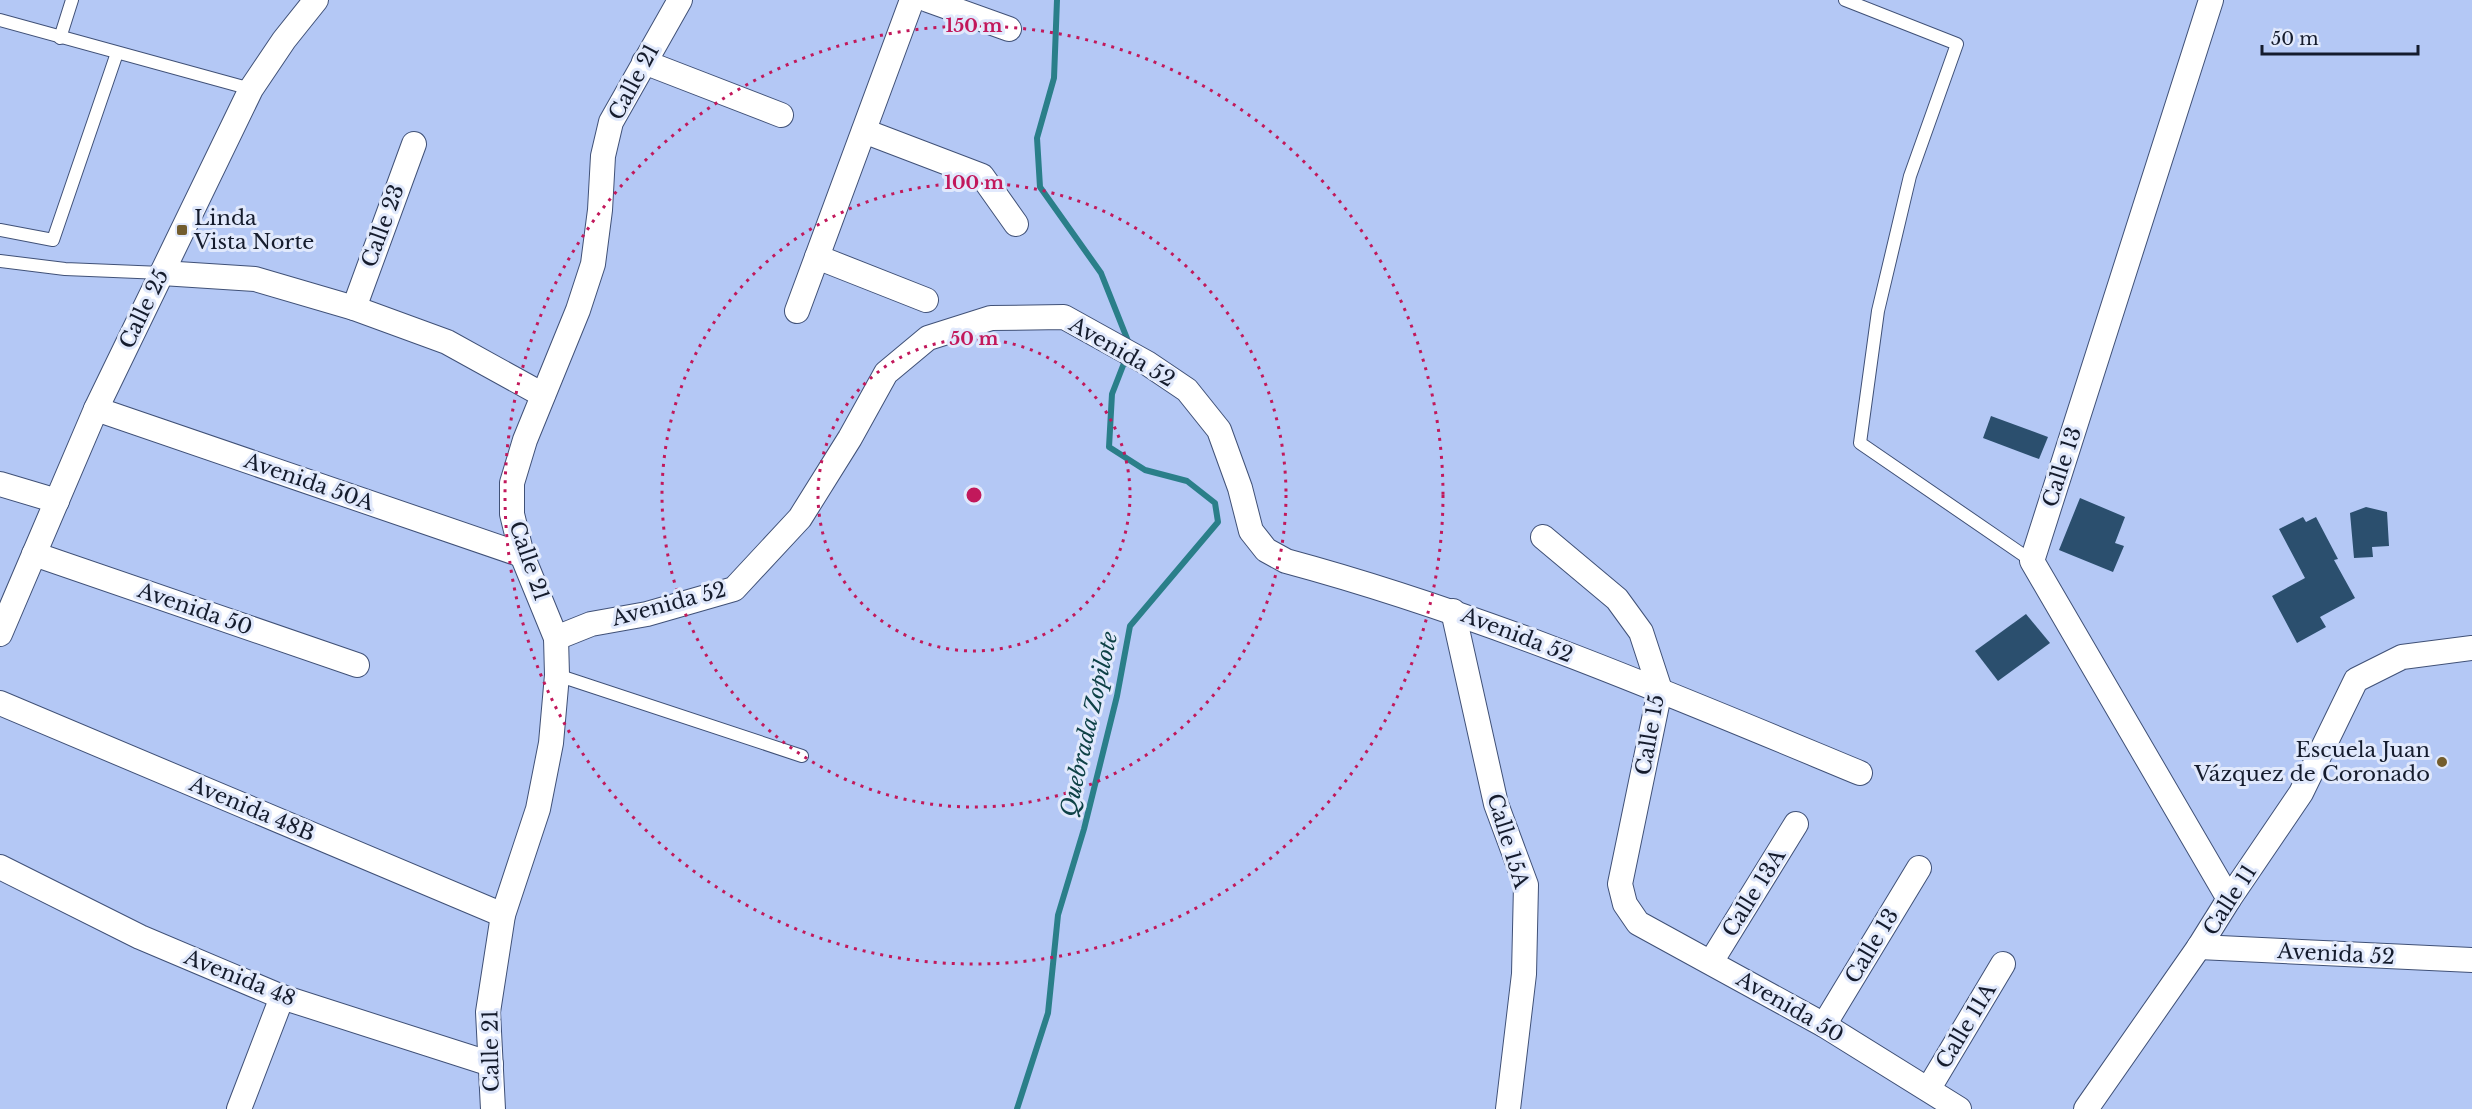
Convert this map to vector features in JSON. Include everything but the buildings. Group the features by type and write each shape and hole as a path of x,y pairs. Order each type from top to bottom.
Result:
{"street":[{"name":"Calle 25","path":"0,634 96,409 251,89 284,39 316,0"},
{"name":"Calle 21","path":"493,1109 488,1012 503,915 538,809 552,743 557,675 556,638 522,555 512,514 512,483 543,395 579,310 593,264 600,210 603,156 611,122 680,0"},
{"path":"797,311 912,0"},
{"path":"928,0 1009,29"},
{"name":"Calle 13","path":"2032,561 2211,0"},
{"path":"644,62 781,115"},
{"path":"864,131 982,176 1016,224"},
{"name":"Calle 23","path":"354,308 414,144"},
{"path":"817,257 926,300"},
{"path":"162,273 255,279 354,308 447,342 543,395"},
{"name":"Avenida 52","path":"556,638 591,624 647,614 734,589 801,518 850,438 886,373 928,338 992,318 1064,317 1147,363 1187,390 1219,430 1240,488 1251,531 1266,550 1286,561 1454,611 1660,690 1860,773"},
{"name":"Avenida 50A","path":"96,409 522,555"},
{"path":"0,484 57,501"},
{"name":"Calle 15","path":"1543,537 1617,599 1641,632 1660,690 1620,884 1625,904"},
{"name":"Avenida 50","path":"34,554 357,665"},
{"path":"2032,561 2229,899"},
{"name":"Calle 15A","path":"1454,611 1496,804 1526,885 1524,974 1508,1109"},
{"name":"Calle 11","path":"2086,1109 2199,947 2301,793 2356,680 2402,657 2472,648"},
{"name":"Avenida 48B","path":"0,703 503,915"},
{"name":"Calle 13A","path":"1712,962 1796,824"},
{"name":"Avenida 48","path":"0,867 140,937 282,997 491,1064"},
{"name":"Calle 13","path":"1824,1025 1919,868"},
{"name":"Avenida 50","path":"1625,904 1638,923 1824,1025 1929,1088 1959,1109"},
{"name":"Avenida 52","path":"2199,947 2472,960"},
{"name":"Calle 11A","path":"1929,1088 2003,964"},
{"path":"238,1109 282,997"}],"lane":[{"path":"60,38 72,0"},
{"path":"1845,0 1957,44 1910,176 1878,310 1860,443 2032,561"},
{"path":"0,20 251,89"},
{"path":"0,230 53,240 117,53"},
{"path":"0,261 65,269 162,273"},
{"path":"557,675 802,756"}],"waterway":[{"name":"Quebrada Zopilote","path":"1057,0 1054,78 1037,138 1040,187 1101,273 1130,346"},
{"name":"Quebrada Zopilote","path":"1017,1109 1048,1013 1058,915 1084,829 1117,696 1130,626 1218,522 1215,503 1187,481 1145,470 1109,447 1112,394 1126,358"}],"place":[{"name":"Linda Vista Norte","path":"182,230"},
{"name":"Escuela Juan Vázquez de Coronado","path":"2442,762"}]}
